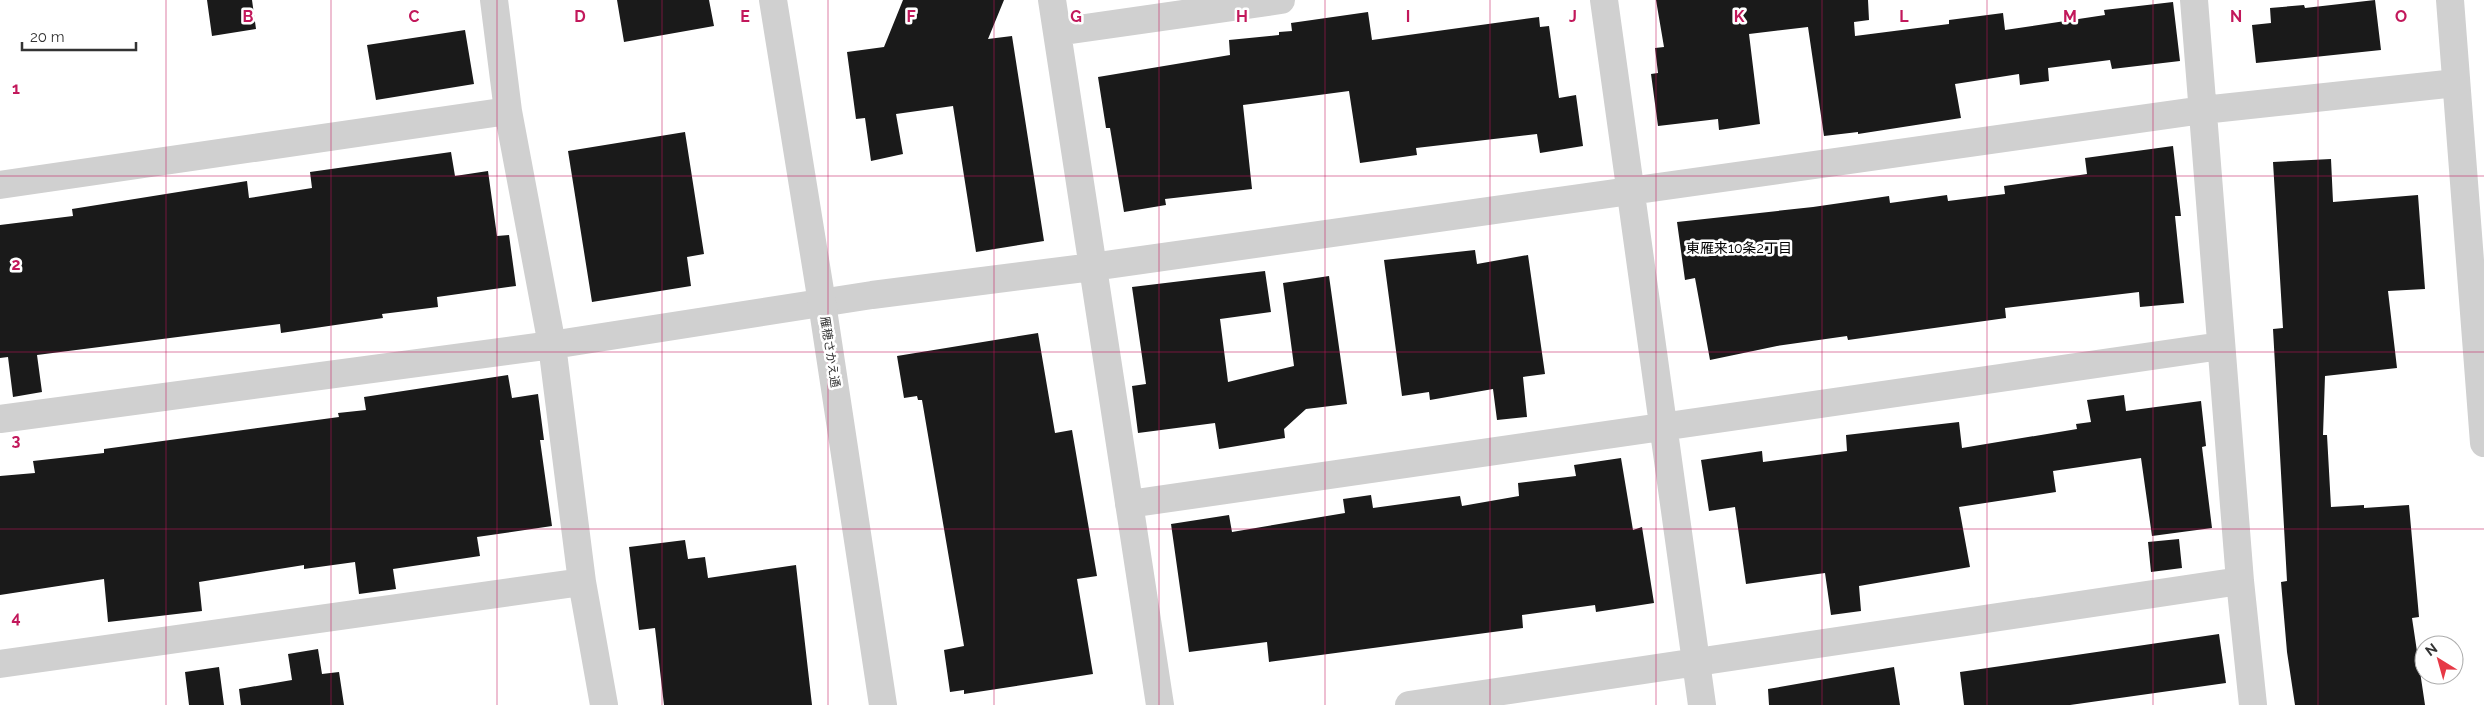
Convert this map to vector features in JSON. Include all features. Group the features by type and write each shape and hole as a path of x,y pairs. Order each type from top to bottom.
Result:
{"street":[{"path":"494,0 508,111 552,346 582,582 604,705"},
{"name":"雁穂さかえ通","path":"773,0 822,303 883,705"},
{"path":"1052,0 1160,705"},
{"path":"1057,32 1281,0"},
{"path":"1604,0 1702,705"},
{"path":"2194,0 2240,581 2253,705"},
{"path":"2450,0 2484,443"},
{"path":"0,419 552,346 822,303 1092,268 2203,110 2456,83"},
{"path":"0,185 508,111"},
{"path":"1129,504 2221,346"},
{"path":"1409,705 2240,581"},
{"path":"0,664 582,582"}],"building":[{"path":"207,0 252,0 256,29 212,36"},
{"path":"617,0 709,0 714,26 624,42"},
{"path":"903,0 1004,0 988,39 1012,36 1044,241 976,252 953,106 896,114 903,154 871,161 865,118 856,119 847,52 884,47"},
{"path":"1656,0 1868,0 1869,20 1854,22 1855,36 1949,24 1949,20 2003,13 2005,30 2105,15 2104,10 2173,2 2180,61 2112,69 2110,60 2048,68 2049,81 2020,85 2019,74 1955,84 1961,118 1858,134 1858,132 1824,136 1808,27 1749,34 1760,124 1719,130 1718,119 1658,126 1651,74 1658,73 1655,48 1664,47"},
{"path":"2375,0 2381,50 2256,63 2252,25 2271,23 2270,8 2304,5 2305,8"},
{"path":"1368,12 1372,40 1539,17 1540,27 1549,26 1559,98 1576,95 1583,146 1540,153 1537,134 1416,148 1417,155 1360,163 1349,91 1243,105 1252,189 1165,199 1166,205 1124,212 1110,128 1106,128 1098,77 1230,55 1229,40 1279,35 1279,32 1292,31 1291,23"},
{"path":"465,30 474,84 376,100 367,45"},
{"path":"685,132 704,254 687,257 691,286 592,302 568,151"},
{"path":"2173,146 2181,216 2175,216 2184,303 2140,307 2139,292 2005,308 2006,318 1848,340 1847,336 1777,346 1710,360 1695,278 1685,280 1677,222 1813,207 1889,196 1890,203 1947,195 1948,201 2005,194 2004,186 2087,174 2085,158"},
{"path":"451,152 455,176 488,171 497,236 509,235 516,286 437,297 438,307 382,314 383,318 281,333 280,324 37,355 42,392 13,397 8,357 0,358 0,225 73,216 72,209 247,181 249,198 312,188 310,172"},
{"path":"2331,159 2333,202 2418,195 2425,289 2388,291 2397,368 2325,376 2323,435 2327,435 2331,507 2364,505 2364,508 2409,505 2419,617 2412,618 2415,635 2414,685 2422,685 2425,705 2295,705 2287,652 2281,582 2287,581 2273,329 2283,328 2273,162"},
{"path":"1475,250 1477,264 1528,255 1545,374 1523,377 1527,417 1497,420 1493,389 1430,400 1429,392 1402,396 1384,260"},
{"path":"1265,271 1271,312 1220,319 1228,382 1294,366 1283,283 1329,276 1347,404 1306,409 1284,429 1285,438 1219,449 1215,423 1138,433 1132,386 1146,384 1132,287"},
{"path":"1038,333 1055,433 1072,430 1097,576 1077,579 1093,674 964,694 964,690 950,692 944,650 964,646 922,400 918,400 917,396 904,398 897,356"},
{"path":"508,375 512,398 538,394 544,440 540,440 552,526 477,537 480,556 393,569 396,589 359,594 355,562 304,569 304,565 199,582 202,611 108,622 104,579 0,595 0,476 35,473 33,461 104,453 104,449 339,417 338,413 366,410 364,397"},
{"path":"2124,395 2126,411 2201,401 2206,446 2202,447 2212,528 2152,536 2141,458 2053,471 2056,492 1959,507 1970,567 1859,586 1861,611 1831,615 1825,573 1746,584 1735,507 1709,511 1701,460 1762,451 1763,462 1847,451 1846,435 1959,422 1962,448 2077,429 2076,424 2091,422 2087,400"},
{"path":"1621,458 1633,530 1642,527 1654,603 1596,612 1595,605 1522,615 1523,628 1269,662 1267,642 1189,652 1171,524 1229,515 1232,532 1345,513 1343,499 1371,495 1373,508 1460,496 1462,506 1519,496 1518,483 1576,476 1574,465"},
{"path":"2179,539 2182,568 2151,572 2148,542"},
{"path":"685,540 688,559 705,557 708,578 796,565 812,705 664,705 655,628 639,630 629,547"},
{"path":"2219,634 2226,683 2070,705 1964,705 1960,672"},
{"path":"318,649 322,674 339,672 344,705 241,705 239,689 292,680 288,654"},
{"path":"219,667 224,705 189,705 185,672"},
{"path":"1894,667 1900,705 1769,705 1768,689"}],"district":[{"name":"東雁来10条2丁目","path":"1739,248"}]}
